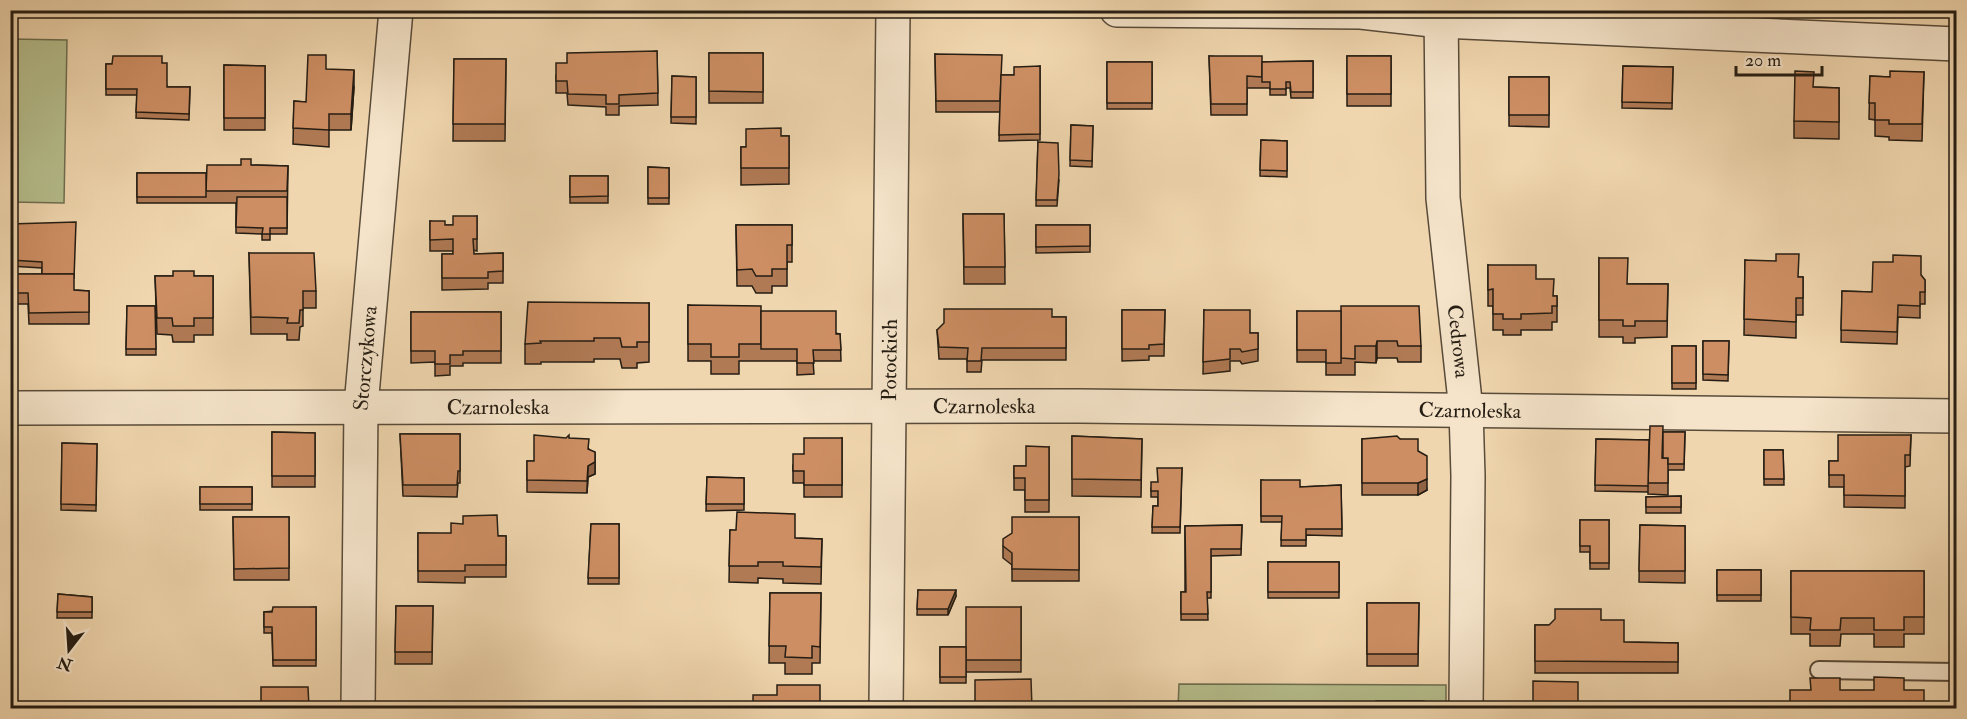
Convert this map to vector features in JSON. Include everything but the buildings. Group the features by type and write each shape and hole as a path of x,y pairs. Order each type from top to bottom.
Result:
{"street":[{"name":"Storczykowa","path":"358,708 361,406 396,10"},
{"name":"Potockich","path":"886,708 891,406 893,10"},
{"path":"1117,10 1361,12 1956,44"},
{"name":"Cedrowa","path":"1441,16 1443,198 1466,410 1468,476 1466,708"},
{"name":"Czarnoleska","path":"10,408 891,406 1956,416"}],"lane":[{"path":"1819,670 1956,672"}],"green space":[{"path":"11,39 67,40 64,203 11,202"},
{"path":"1179,684 1446,685 1446,708 1178,708"}]}
